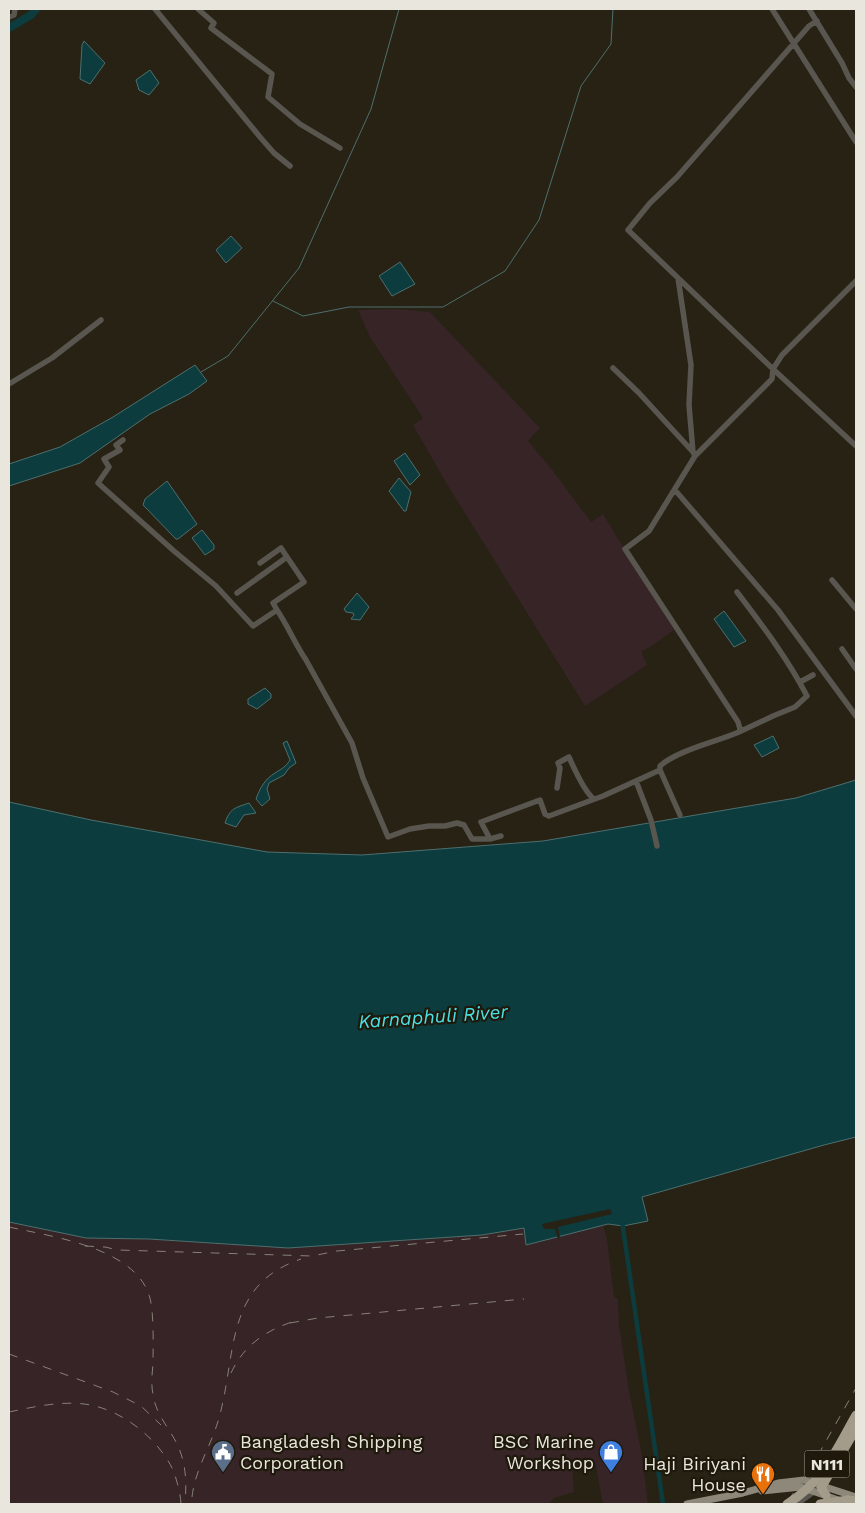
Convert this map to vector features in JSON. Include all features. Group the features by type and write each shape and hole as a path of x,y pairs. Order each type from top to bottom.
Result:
{"highway":[{"name":"N111","path":"787,1504 804,1493 820,1476 856,1415"},
{"name":"N111","path":"826,1495 819,1488 847,1447 856,1429"},
{"path":"820,1504 852,1501"}],"main road":[{"path":"686,1504 796,1480 806,1480 819,1488 852,1501"},
{"path":"826,1495 852,1501"}],"street":[{"path":"9,17 14,16 15,9"},
{"path":"155,9 265,143 290,166"},
{"path":"198,9 214,23 211,28 272,74 268,97 300,124 340,148"},
{"path":"772,9 856,142"},
{"path":"810,9 856,87"},
{"path":"817,21 809,26 628,230 856,446"},
{"path":"678,277 691,364 689,405 694,454"},
{"path":"739,732 740,727 734,714 625,549 649,531 675,490 694,454 772,380 773,369 792,344 856,281"},
{"path":"9,384 52,358 101,320"},
{"path":"613,368 639,393 694,454"},
{"path":"122,440 116,445 120,450 104,459 109,467 98,482 168,546 216,586 253,626 277,610"},
{"path":"675,490 778,610 856,716"},
{"path":"260,563 281,548 304,582 273,603 290,629 297,647 352,743 363,778 388,837 410,829 457,823 464,825 472,839 490,839 501,836"},
{"path":"237,594 287,557"},
{"path":"832,580 856,609"},
{"path":"680,816 660,770 661,765 698,746 719,741 773,716 796,708 807,696 771,636 737,592"},
{"path":"842,649 856,669"},
{"path":"800,682 813,675"},
{"path":"557,788 560,768 558,763 569,757 582,782 594,799"},
{"path":"490,839 481,822 540,800 545,814 549,816 636,782 660,770"},
{"path":"636,782 651,820 657,846"},
{"path":"797,1504 819,1488"}],"shaded area":[{"path":"396,309 430,312 540,428 528,441 591,522 603,514 674,630 642,651 647,665 585,706 445,481 413,425 423,418 370,337 358,310"},
{"path":"9,1222 86,1238 149,1239 288,1248 482,1235 524,1228 526,1245 603,1225 607,1239 614,1297 618,1299 619,1325 629,1391 642,1456 648,1504 603,1504 595,1462 572,1465 574,1492 554,1498 549,1504 9,1504"}],"water":[{"path":"84,41 105,63 90,84 80,79 82,45"},
{"path":"150,70 159,83 149,95 139,90 136,80"},
{"path":"231,236 242,248 226,263 216,250"},
{"path":"400,262 415,284 392,296 379,276"},
{"path":"195,365 207,381 189,394 150,414 80,463 9,486 9,464 60,447 113,417"},
{"path":"405,453 420,475 410,485 394,461"},
{"path":"399,478 411,492 406,511 404,511 389,491"},
{"path":"167,481 197,524 178,539 143,505 145,499"},
{"path":"202,530 214,545 214,549 205,555 192,538"},
{"path":"357,593 369,607 360,620 351,619 354,615 353,613 346,612 344,609"},
{"path":"724,611 746,641 734,647 714,619"},
{"path":"265,688 271,694 271,698 257,709 248,704 248,699"},
{"path":"773,736 779,748 762,757 754,745"},
{"path":"287,741 296,763 284,775 269,783 267,789 270,799 262,806 256,799 261,788 268,778 290,760 283,743"},
{"name":"Karnaphuli River","path":"856,780 856,1137 642,1197 648,1221 623,1226 608,1224 526,1245 524,1228 482,1235 288,1248 149,1239 86,1238 9,1222 9,802 91,820 267,852 362,855 543,841 796,798"},
{"path":"249,803 256,813 244,815 236,827 225,823 229,814 234,809"}],"pier":[{"path":"610,1209 612,1214 558,1227 560,1238 558,1239 555,1229 544,1229 542,1224"}],"waterway":[{"path":"9,28 31,15 36,9"},
{"path":"201,372 228,356 299,268 371,109 399,9"},
{"path":"273,301 303,316 349,307 443,307 505,271 539,220 581,86 611,44 613,9"},
{"path":"622,1221 663,1504"}],"railway":[{"path":"9,1227 48,1235 93,1248 114,1257 131,1269 144,1284 152,1311 152,1391 160,1416 177,1443 183,1460 186,1486 185,1504"},
{"path":"85,1246 118,1250 312,1256 337,1251 523,1234"},
{"path":"192,1497 200,1467 219,1418 238,1324 246,1304 258,1286 276,1271 301,1259"},
{"path":"290,1323 318,1318 524,1299"},
{"path":"231,1373 242,1354 257,1340 265,1334 295,1321"},
{"path":"9,1354 113,1392 141,1406 161,1425"},
{"path":"788,1500 804,1480 856,1388"},
{"path":"9,1412 46,1405 75,1403 98,1407 124,1418 148,1436 166,1458 176,1478 181,1503"}],"place":[{"name":"Bangladesh Shipping Corporation","path":"223,1473"},
{"name":"BSC Marine Workshop","path":"611,1473"},
{"name":"Haji Biriyani House","path":"763,1495"}]}
